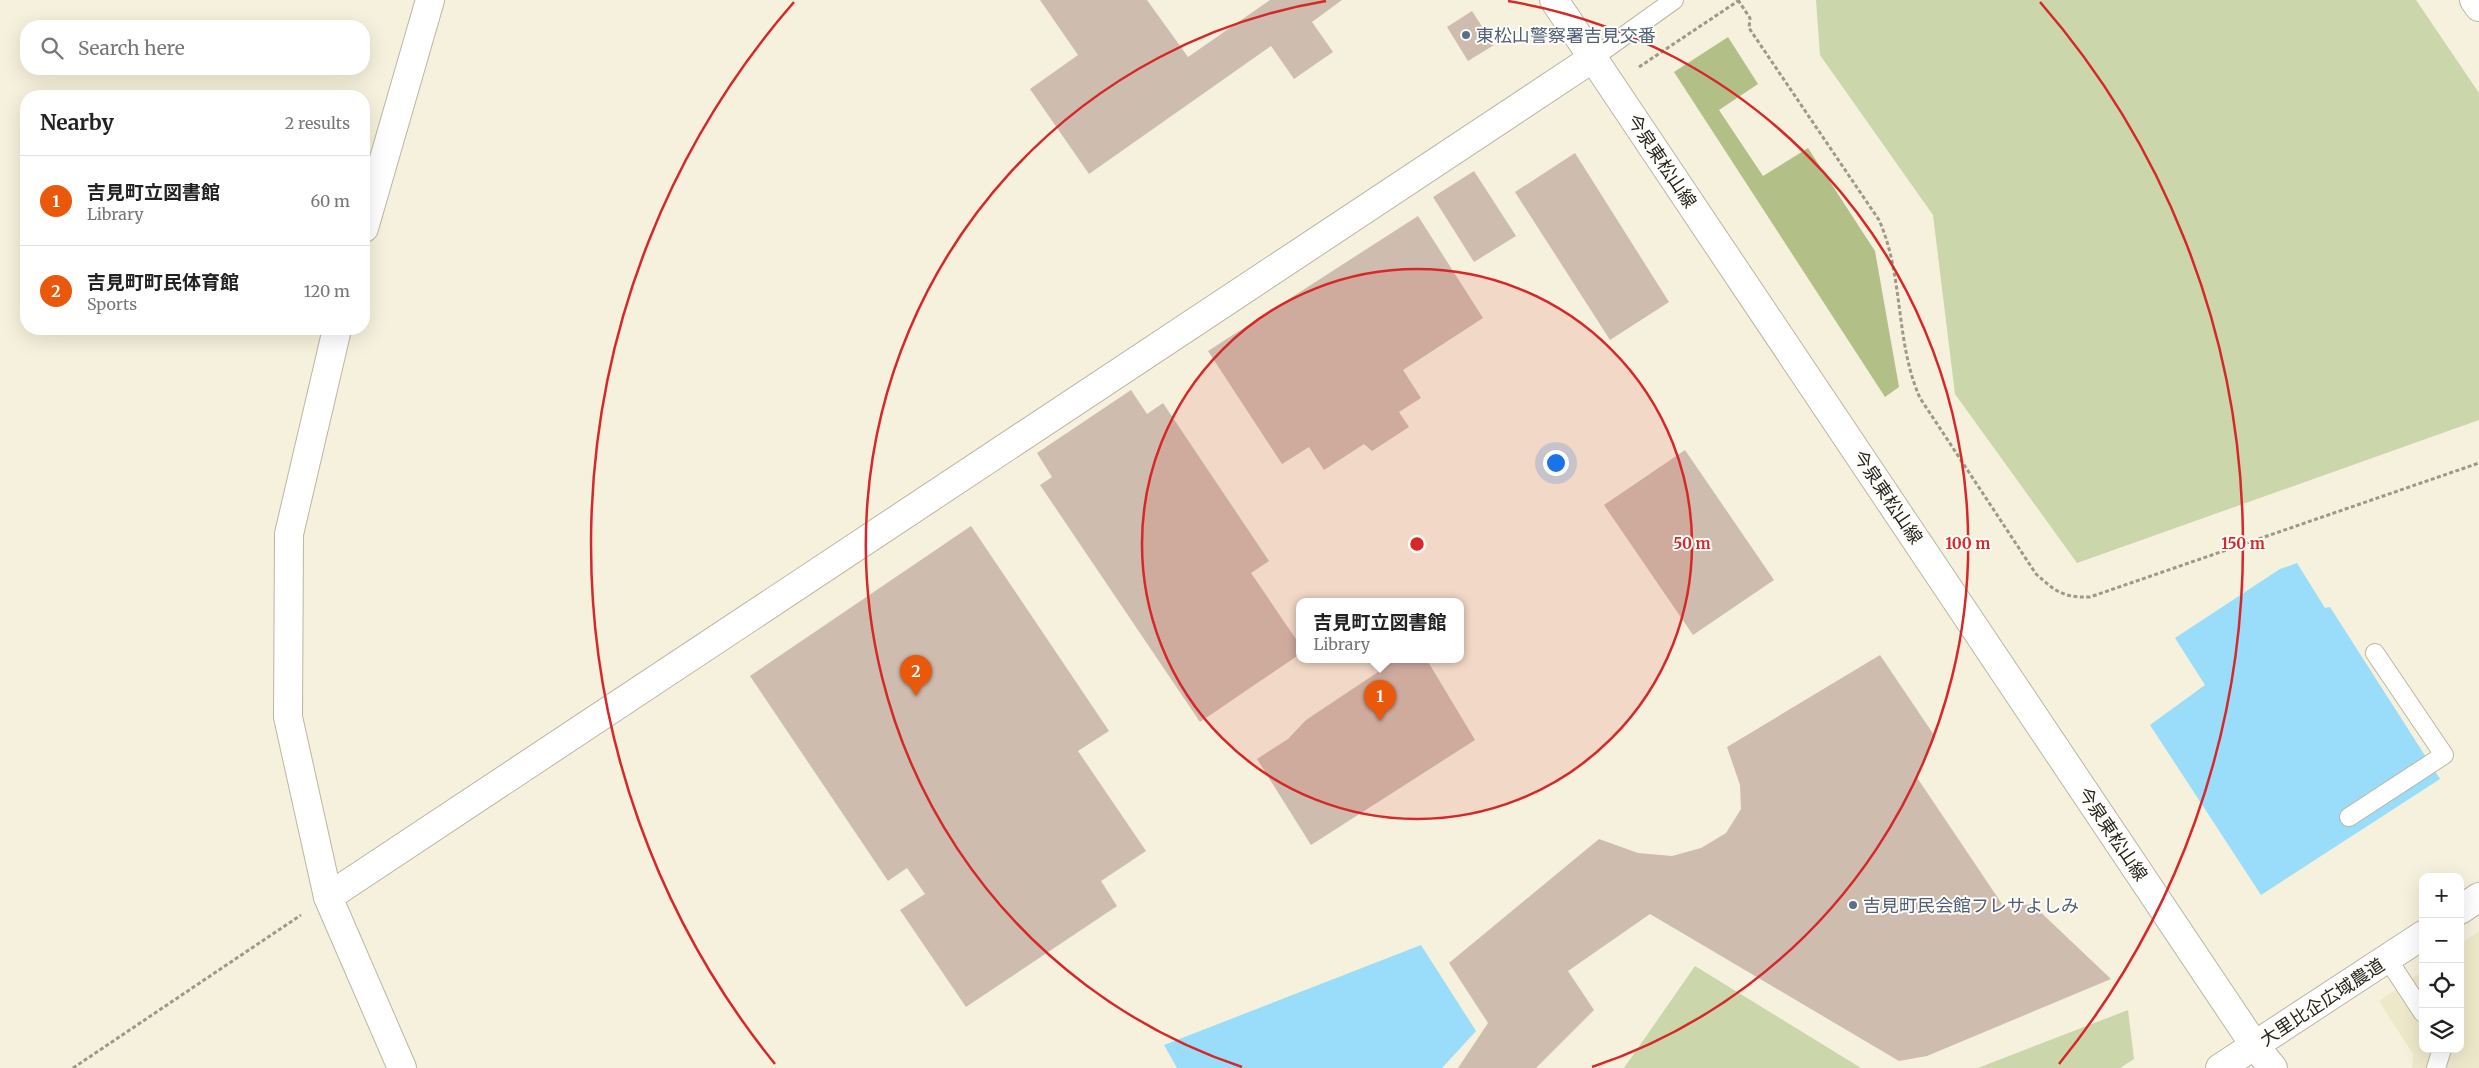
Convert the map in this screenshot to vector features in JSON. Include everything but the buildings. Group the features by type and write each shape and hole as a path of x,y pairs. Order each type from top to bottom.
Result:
{"street":[{"path":"370,207 430,0"},
{"name":"今泉東松山線","path":"1554,0 2255,1046 2273,1068"},
{"path":"2474,0 2479,7"},
{"path":"328,897 1593,58"},
{"path":"336,335 289,534 288,717 328,897 402,1068"},
{"path":"2464,907 2479,897"},
{"name":"大里比企広域農道","path":"2220,1068 2419,938"}],"lane":[{"path":"1593,58 1674,0"},
{"path":"2349,817 2444,756 2375,653"},
{"path":"2387,958 2420,1008"},
{"path":"2436,1068 2441,1053"}],"path":[{"path":"1635,72 1640,66 1738,0 1750,18 1749,28 1878,220 1889,242 1909,365 1920,398 2036,574 2053,590 2072,598 2090,596 2479,463"},
{"path":"73,1068 328,897"}],"shaded area":[{"path":"2479,931 2479,1068 2412,1068 2413,1054 2379,1001 2419,974 2419,1053 2464,1053 2464,941"}],"green space":[{"path":"1816,0 2416,0 2479,93 2479,420 2077,563 1955,394 1933,215 1820,55"},
{"path":"1728,37 1758,84 1719,110 1763,176 1808,148 1875,251 1899,387 1885,397 1674,72"},
{"path":"1695,966 1861,1068 1624,1068"},
{"path":"2128,1010 2134,1059 2120,1068 1978,1068"}],"water":[{"path":"2297,563 2325,608 2330,607 2440,779 2261,895 2150,725 2205,685 2175,638 2280,569"},
{"path":"1421,945 1476,1031 1442,1068 1177,1068 1164,1045"}],"place":[{"name":"東松山警察署吉見交番","path":"1466,35"},
{"name":"吉見町町民体育館","path":"916,696"},
{"name":"吉見町立図書館","path":"1380,721"},
{"name":"吉見町民会館フレサよしみ","path":"1853,905"}]}
